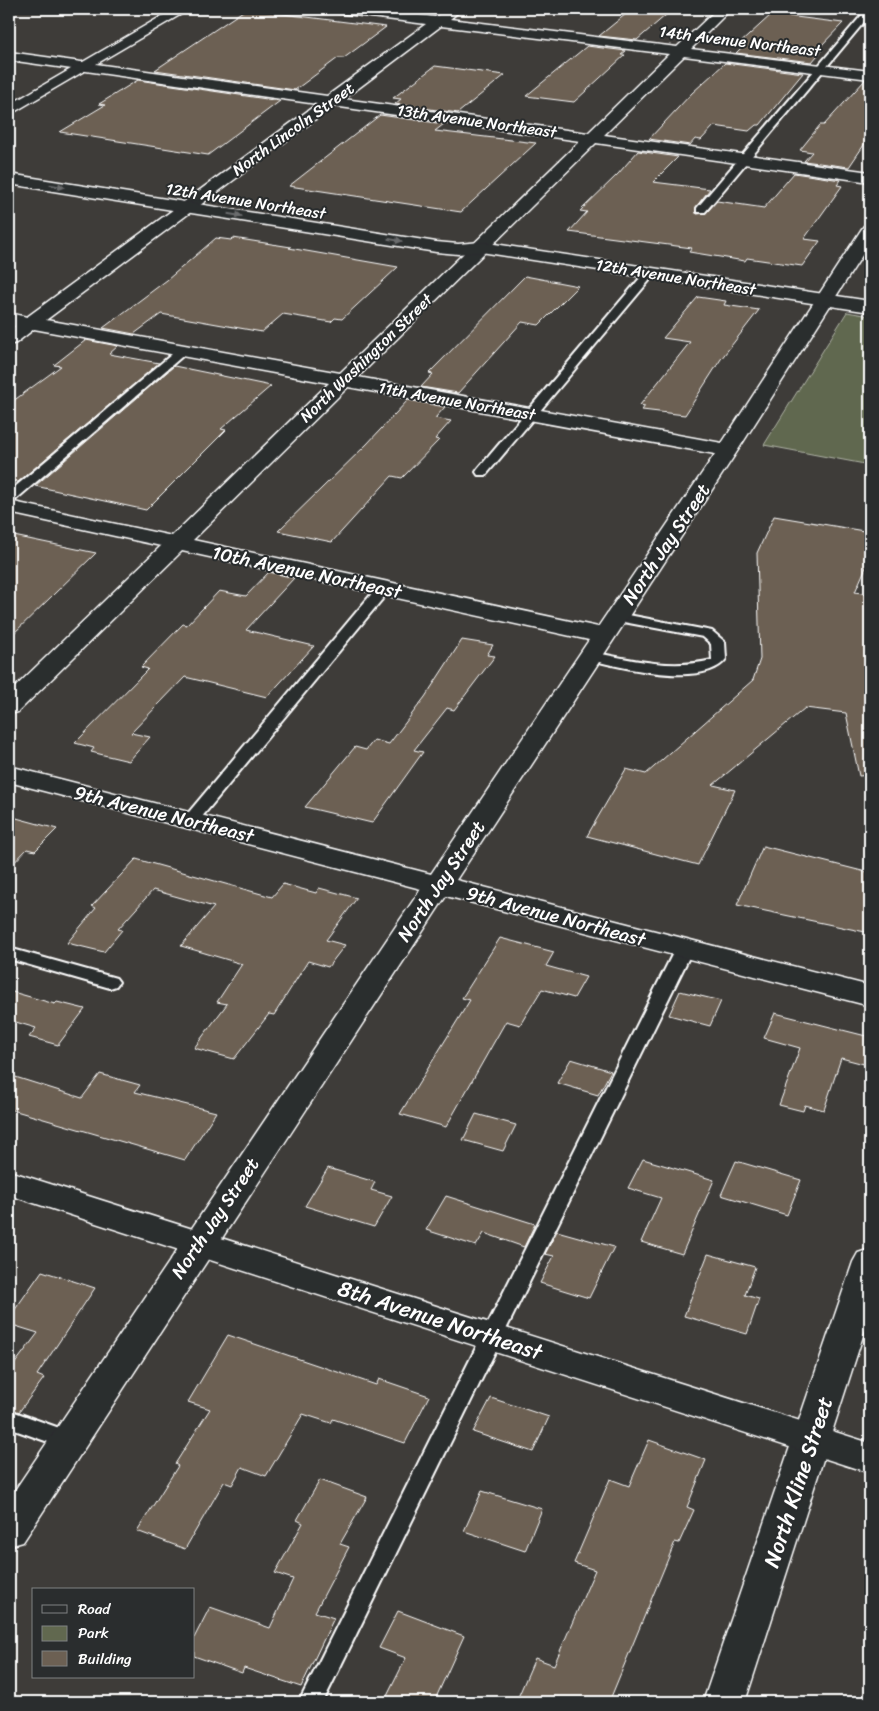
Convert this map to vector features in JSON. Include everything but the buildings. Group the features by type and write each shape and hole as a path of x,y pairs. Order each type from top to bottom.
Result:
{"street":[{"path":"9,111 183,9"},
{"name":"14th Avenue Northeast","path":"338,9 870,75"},
{"name":"North Lincoln Street","path":"9,339 455,9"},
{"name":"North Washington Street","path":"9,707 724,9"},
{"name":"13th Avenue Northeast","path":"9,56 870,176"},
{"name":"12th Avenue Northeast","path":"9,164 450,233 469,239 481,246"},
{"name":"12th Avenue Northeast","path":"9,179 436,247 458,249 481,246 870,307"},
{"name":"North Jay Street","path":"9,1530 198,1243 605,636 870,230"},
{"name":"11th Avenue Northeast","path":"9,319 728,450"},
{"name":"10th Avenue Northeast","path":"9,507 605,636"},
{"name":"9th Avenue Northeast","path":"9,774 870,996"},
{"name":"8th Avenue Northeast","path":"9,1183 870,1458"},
{"name":"North Kline Street","path":"724,1702 870,1262"}],"lane":[{"path":"701,210 870,10"},
{"path":"482,472 650,273"},
{"path":"9,498 182,351"},
{"path":"190,821 384,588"},
{"path":"707,634 718,642 716,661 696,670 676,671 605,636 707,634"},
{"path":"312,1702 684,949"},
{"path":"9,953 110,982"},
{"path":"9,1419 68,1440"}],"green space":[{"path":"847,312 870,316 870,465 764,445"}]}
